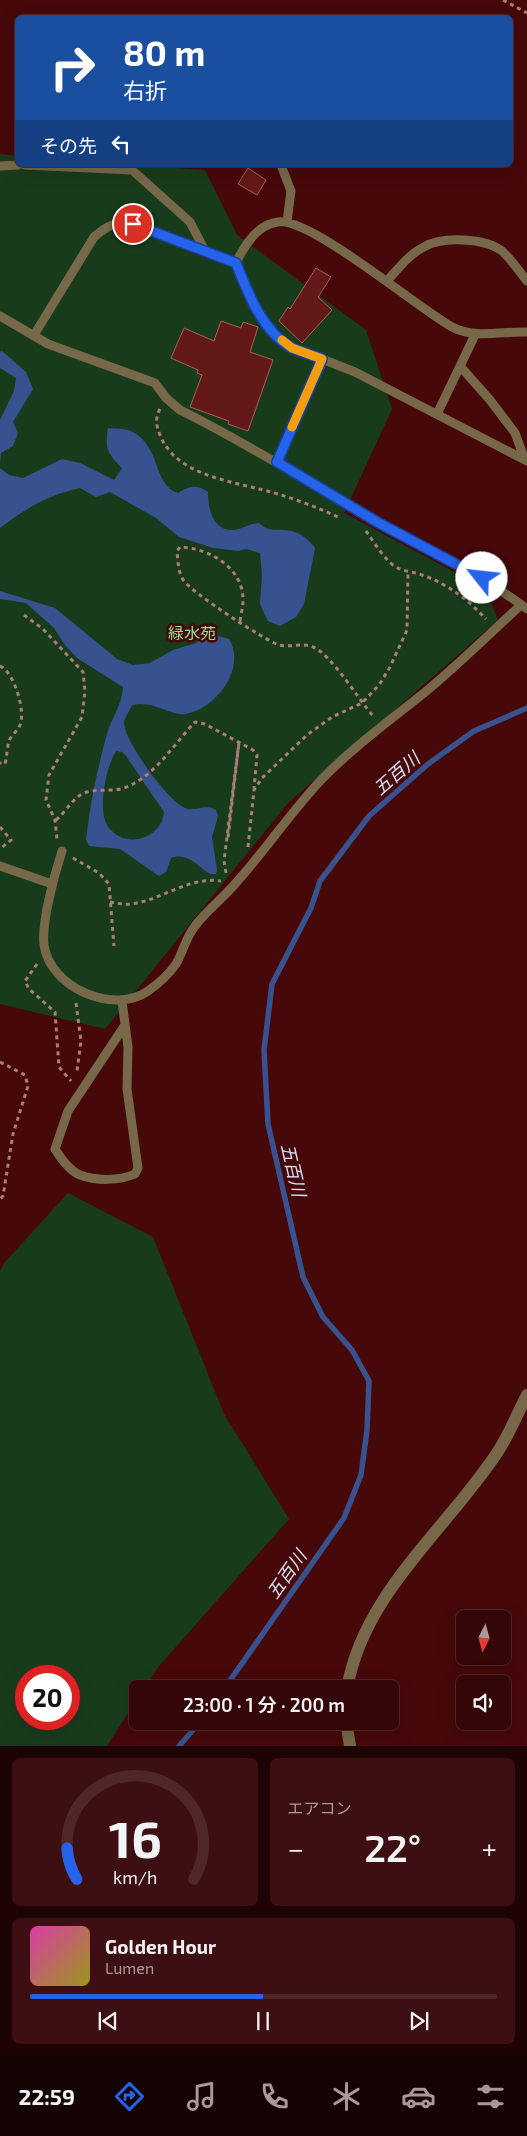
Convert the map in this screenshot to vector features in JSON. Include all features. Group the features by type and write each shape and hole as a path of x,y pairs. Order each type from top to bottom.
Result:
{"street":[{"path":"349,1680 360,1640 378,1607 498,1452 527,1395"},
{"path":"347,1730 350,1746"}],"lane":[{"path":"0,166 15,165"},
{"path":"67,167 132,170 190,222 204,251"},
{"path":"282,167 291,190 288,222"},
{"path":"34,334 94,236 108,225 118,222 133,224 236,263 263,320 277,336 292,348 355,372 526,460"},
{"path":"236,263 243,249 261,229 276,222 288,222 318,238 387,281 452,327 475,335 491,332 527,332"},
{"path":"387,281 402,264 424,246 458,240 494,246 502,252 527,281"},
{"path":"0,316 34,334 48,344 155,383 166,398 180,410 277,462 377,522 499,587 524,607 496,628 426,691 382,726 321,780 236,883 194,926 176,963 164,978 138,997 122,1001 90,994 73,986 58,972 47,954 44,944 52,884 62,851"},
{"path":"437,414 475,335"},
{"path":"277,462 322,359"},
{"path":"460,366 490,400 515,433 526,460"},
{"path":"0,866 52,884"},
{"path":"122,1001 128,1047 127,1088 138,1168 135,1174 120,1179 78,1175 55,1149 68,1111 80,1087 125,1025"}],"path":[{"path":"503,0 527,13"},
{"path":"166,398 157,414 156,422 164,444 180,461 238,486 260,489 344,520"},
{"path":"358,526 366,531 388,561 402,571 420,574 442,583 470,602 496,628"},
{"path":"240,621 243,600 242,592 236,576 225,562 209,553 192,547 180,547 177,551 183,580 193,592 277,644 314,646 326,657 382,726"},
{"path":"254,790 262,778 307,735 332,717 362,703 379,685 390,667 407,630 408,572"},
{"path":"24,615 43,629 82,672 85,691 82,717 49,775 46,800 55,820 57,840 62,851 104,878 109,884 114,946"},
{"path":"0,666 5,668 22,705 20,725 9,740 5,764 0,763"},
{"path":"55,820 77,797 88,792 123,788 148,774 195,722 205,724 253,750 257,755 247,869"},
{"path":"236,883 226,872 224,861 239,742"},
{"path":"0,827 11,840 0,849"},
{"path":"110,902 129,904 188,884 212,879 236,883"},
{"path":"47,954 31,970 25,981 29,989 55,1012 59,1067 69,1080 80,1087"},
{"path":"73,986 81,1040 78,1061 80,1087"},
{"path":"0,1062 24,1074 28,1086 13,1134 3,1196 0,1199"}],"green space":[{"name":"緑水苑","path":"0,154 15,156 15,167 164,167 205,170 237,235 366,330 392,409 344,513 486,589 498,620 288,803 105,1029 0,1004"},
{"path":"68,1193 153,1237 224,1414 289,1519 159,1666 150,1680 129,1680 129,1712 107,1746 0,1746 0,1271 5,1262"}],"water":[{"path":"2,351 26,372 33,389 13,422 18,433 13,446 1,453 0,463 0,420 14,391 16,378 0,368 0,352"},
{"path":"108,428 128,430 141,438 148,446 164,482 170,489 178,493 190,487 196,487 208,492 211,514 218,525 230,530 259,523 271,529 298,533 315,548 304,604 296,617 280,626 268,621 260,604 262,575 260,553 246,549 238,551 213,548 179,537 156,518 110,492 96,497 80,488 58,494 28,508 0,528 0,468 9,475 23,478 62,459 80,463 114,480 122,468 108,450"},
{"path":"0,591 55,608 117,659 133,665 150,663 173,650 196,643 208,633 229,639 234,650 231,674 225,686 207,705 197,711 179,714 154,706 132,705 124,722 138,755 157,781 176,802 187,809 208,807 216,810 218,816 212,837 216,874 210,874 187,858 177,857 171,858 166,872 159,876 120,849 89,846 86,840 97,774 107,734 121,700 123,687 77,658 65,645 54,628 26,603 0,599","holes":["116,751 122,752 164,812 162,821 157,829 142,838 125,838 116,835 105,821 103,801 106,778"]}],"building":[{"path":"248,168 266,180 257,195 238,184"},
{"path":"316,268 331,277 318,297 332,310 302,343 279,321 288,307 290,309"},
{"path":"221,321 241,328 243,322 258,327 250,352 273,360 248,431 228,424 229,421 190,407 202,375 197,373 198,370 171,358 184,328 214,341"}],"waterway":[{"name":"五百川","path":"230,1680 344,1518 361,1475 367,1430 369,1381 352,1350 323,1317 303,1277 268,1124 264,1050 272,984 311,908 320,881 369,816 428,764 474,731 527,708"},
{"name":"五百川","path":"179,1746 193,1730"}],"slow traffic":[{"path":"282,340 292,348 322,359 292,427"}],"route":[{"path":"133,224 236,263 263,320 277,336 292,348 322,359 277,462 377,522 482,578"}]}
